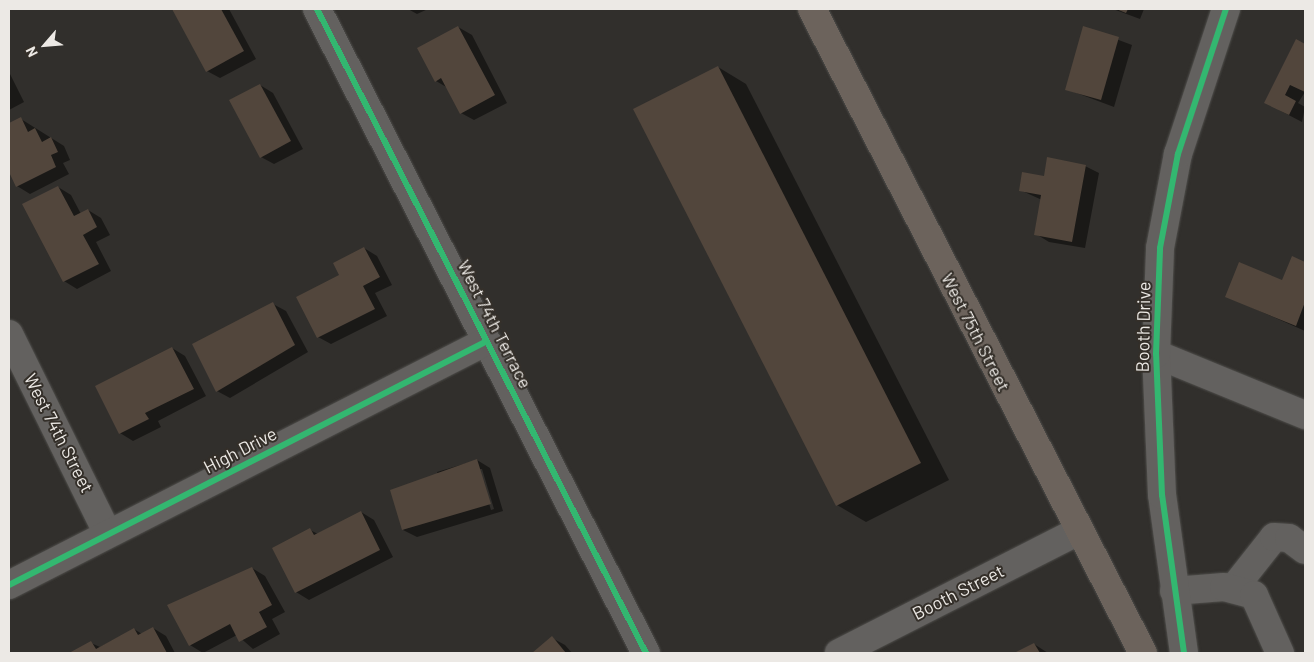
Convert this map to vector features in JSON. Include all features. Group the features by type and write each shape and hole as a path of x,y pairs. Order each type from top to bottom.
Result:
{"main road":[{"name":"West 75th Street","path":"812,9 1078,531 1143,653"}],"street":[{"name":"West 74th Terrace","path":"317,9 485,342 646,653"},
{"name":"Booth Drive","path":"1184,653 1162,495 1156,354 1160,248 1178,154 1226,9"},
{"name":"West 74th Street","path":"9,334 107,532"},
{"name":"High Drive","path":"9,585 107,532 485,342"},
{"path":"1156,354 1305,415"},
{"name":"Booth Street","path":"839,653 1078,531"},
{"path":"1233,589 1274,537 1290,538 1305,550"},
{"path":"1174,591 1233,589 1254,595 1280,653"}],"building":[{"path":"172,9 221,9 244,51 206,72"},
{"path":"1116,9 1128,9 1126,13"},
{"path":"458,26 495,95 460,114 441,78 435,82 417,48"},
{"path":"1083,26 1119,37 1101,100 1065,90"},
{"path":"1296,39 1305,44 1305,92 1290,85 1285,95 1296,101 1289,115 1264,103"},
{"path":"718,66 921,463 836,506 633,109"},
{"path":"260,84 291,141 260,158 229,100"},
{"path":"21,117 28,132 35,128 42,142 51,137 58,152 51,155 56,167 16,187 9,172 9,123"},
{"path":"1047,157 1086,165 1072,242 1034,235 1041,195 1019,191 1022,172 1044,176"},
{"path":"58,186 74,216 88,209 97,227 83,235 99,264 63,282 22,204"},
{"path":"364,247 380,277 363,286 375,309 317,338 296,297 339,275 333,263"},
{"path":"1292,256 1305,262 1305,302 1296,326 1225,297 1239,262 1282,280"},
{"path":"273,302 295,345 216,392 192,344"},
{"path":"172,347 194,389 145,413 149,419 119,434 95,386"},
{"path":"477,459 491,504 402,530 390,490"},
{"path":"361,511 380,550 295,593 272,548 310,528 314,535"},
{"path":"252,567 272,605 259,612 267,627 239,642 230,624 189,646 167,605"},
{"path":"153,627 167,653 69,653 91,641 96,649 134,628 138,635"},
{"path":"552,636 566,653 532,653"},
{"path":"1034,643 1040,653 1014,653"}],"cycle path":[{"path":"317,9 646,653"},
{"path":"1184,653 1162,495 1156,354 1160,248 1178,154 1226,9"},
{"path":"9,585 485,342"}]}
